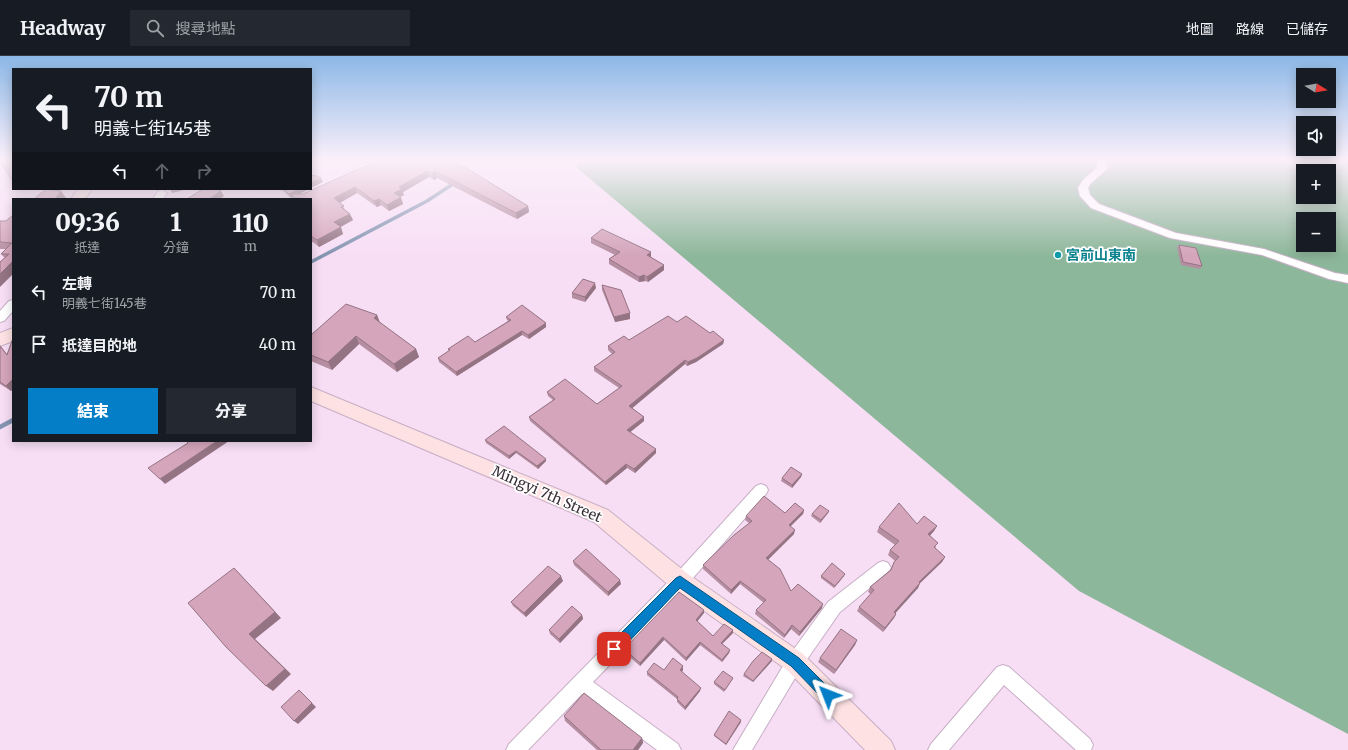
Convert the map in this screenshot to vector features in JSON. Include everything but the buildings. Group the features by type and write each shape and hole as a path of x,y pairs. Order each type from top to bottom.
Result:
{"street":[{"path":"1084,191 1085,196 1095,206 1174,236 1264,252 1333,276 1348,279"},
{"path":"0,318 12,305"},
{"path":"0,340 12,334"},
{"name":"Mingyi 7th Street","path":"312,394 601,516 680,582 795,662 882,750"},
{"path":"515,750 680,582 761,490"},
{"path":"742,750 795,662 834,607 883,568"},
{"path":"937,750 1003,673 1084,745"},
{"path":"581,683 672,750"}],"green space":[{"path":"605,191 1296,191 1296,204 1336,204 1336,191 1348,191 1348,734 1079,591"}],"waterway":[{"path":"312,261 427,201 442,191"},
{"path":"0,427 12,421"}],"place":[{"name":"宮前山東南","path":"1058,255"}],"route":[{"path":"614,649 680,582 795,662 828,695"}]}
